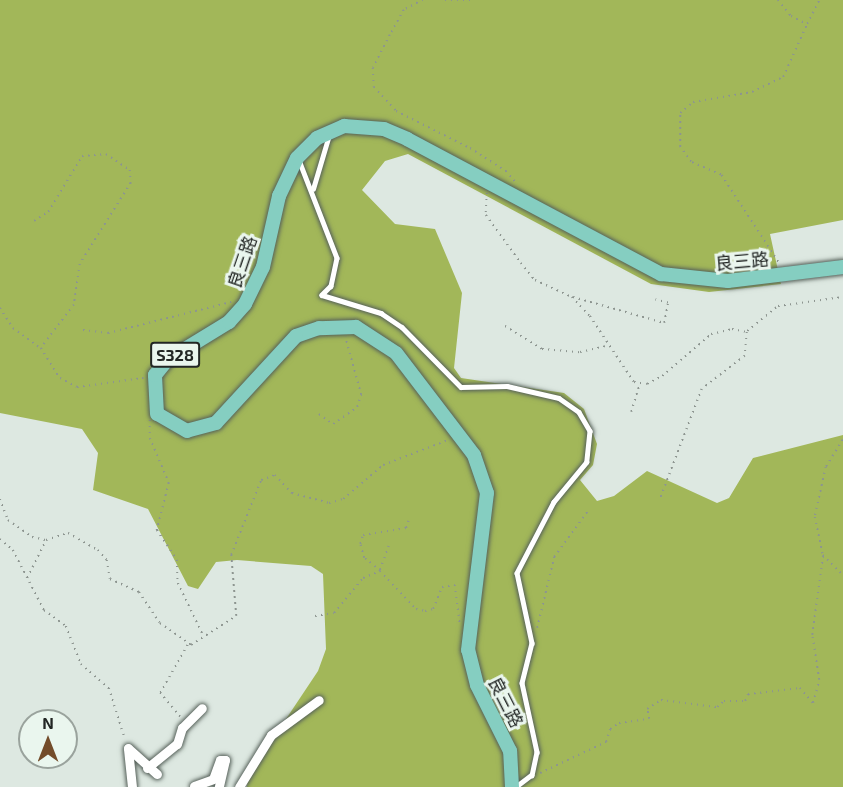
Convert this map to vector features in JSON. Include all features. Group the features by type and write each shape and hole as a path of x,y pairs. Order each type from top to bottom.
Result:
{"main road":[{"name":"良三路","path":"156,375 167,360 229,322 245,304 263,267 279,196 297,158 330,130 361,124 384,129 661,274 704,281 786,275 843,267"},
{"name":"良三路","path":"157,414 187,431 205,429 296,336 340,325 376,335 396,353 460,435 481,471 489,514 468,635 473,676 510,751 514,787"},
{"name":"S328","path":"156,375 157,414"}],"street":[{"path":"239,787 271,735 319,700"},
{"path":"147,768 177,744 187,724 202,708"},
{"path":"128,748 147,768 157,774"},
{"path":"128,748 132,787"},
{"path":"194,786 213,779 220,760 225,760 219,787"}],"lane":[{"path":"313,189 330,130"},
{"path":"297,158 313,189 337,258 331,286 322,295 381,313 402,327 461,387 507,386 559,398 586,421 592,441 587,462 554,502 517,573 532,643 522,683 537,752 532,775 514,787"}],"path":[{"path":"423,0 404,10 373,68 374,87 396,111 506,171 519,187 516,200"},
{"path":"445,0 471,0"},
{"path":"778,0 791,16 807,24"},
{"path":"786,275 721,175 691,162 680,147 680,113 693,102 752,92 783,77 819,0"},
{"path":"34,221 48,212 82,156 106,154 130,170 132,183 80,264 75,305 40,348"},
{"path":"492,185 483,200 486,215 535,280 572,297 664,322 668,303 655,300"},
{"path":"83,330 108,333 160,316 223,309 238,296"},
{"path":"572,297 590,316 606,346 640,384"},
{"path":"640,384 662,376 711,334 747,332 778,306 843,297"},
{"path":"0,308 13,328 40,348 60,378 77,387 156,375"},
{"path":"319,414 333,424 357,407 361,395 340,325"},
{"path":"505,326 542,349 580,352 606,346"},
{"path":"661,497 702,389 745,356 747,332"},
{"path":"631,412 640,384"},
{"path":"157,414 148,422 150,438 169,483 157,530 177,560 178,583 204,638"},
{"path":"187,724 160,693 188,643 204,638 237,616 231,555 261,480 275,475 292,493 329,503 343,499 383,465 460,435"},
{"path":"532,775 606,742 610,729 620,723 649,719 647,709 661,700 717,707 724,700 745,701 747,694 800,688 813,704 819,680 812,635 823,555 815,517 826,467 843,440"},
{"path":"0,499 18,529 46,540 68,533 98,550 107,560 110,579 139,592 160,623 188,643"},
{"path":"532,643 554,557 587,512"},
{"path":"409,519 406,528 363,535 364,558 380,570 416,609 425,611 433,609 442,587 455,585 456,619 468,635"},
{"path":"0,539 14,550 44,610 61,622 81,663 109,688 128,748"},
{"path":"27,578 46,540"},
{"path":"315,616 334,613 363,578 380,570 389,546"},
{"path":"823,555 843,575"}],"green space":[{"path":"0,0 843,0 843,220 770,234 781,284 709,292 651,284 408,154 385,161 362,190 395,224 435,229 462,293 454,368 461,378 564,393 584,409 597,444 593,465 580,480 597,501 614,496 647,471 717,503 729,498 753,458 843,435 843,787 247,787 248,776 318,671 326,649 323,574 311,566 237,560 216,562 198,589 188,586 148,509 93,490 98,453 82,429 0,413"}]}
